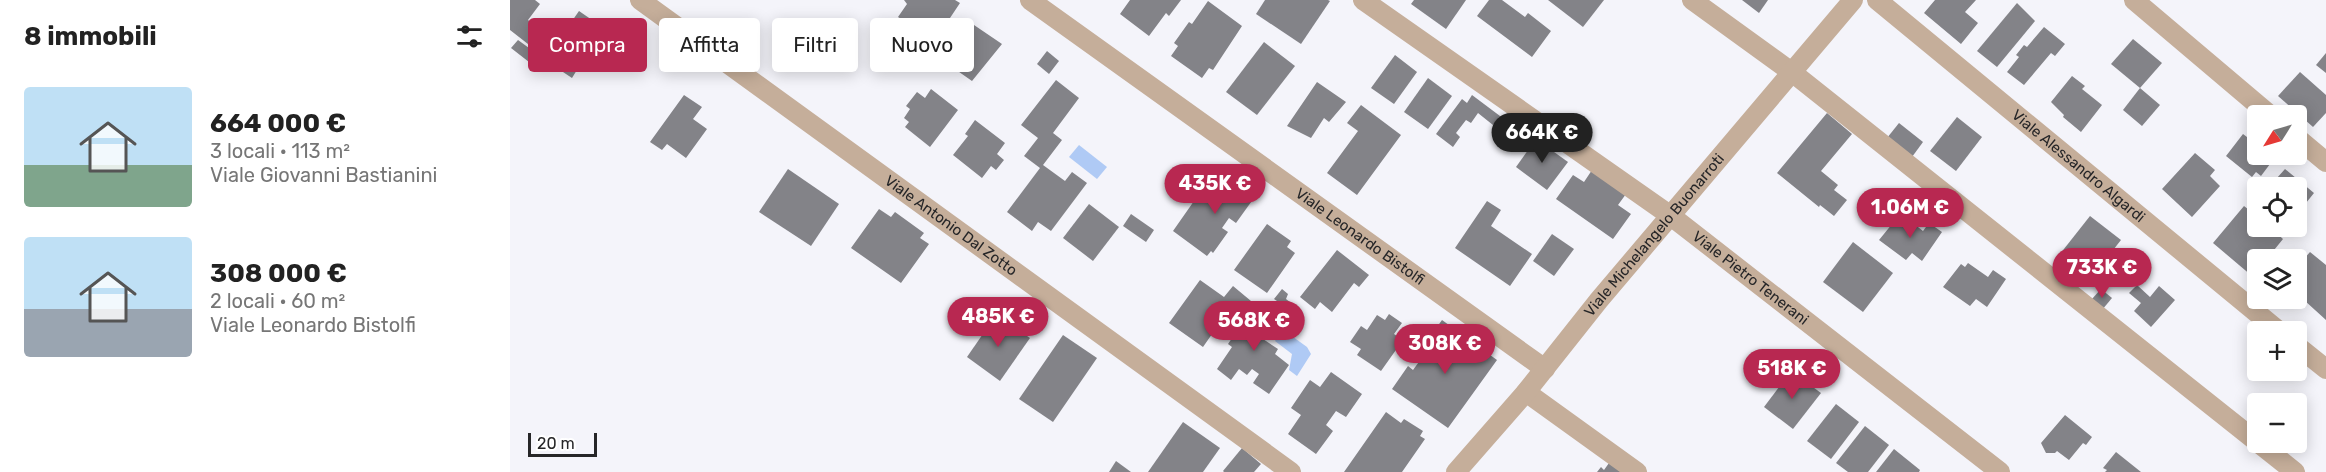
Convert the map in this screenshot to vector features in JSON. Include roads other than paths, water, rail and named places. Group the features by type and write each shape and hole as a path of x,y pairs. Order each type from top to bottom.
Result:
{"street":[{"name":"Viale Antonio Dal Zotto","path":"640,0 1292,472"},
{"name":"Viale Leonardo Bistolfi","path":"1030,0 1545,369"},
{"name":"Viale Pietro Tenerani","path":"1363,0 1671,216 2000,472"},
{"path":"1692,0 1793,73 2295,472"},
{"name":"Viale Michelangelo Buonarroti","path":"1456,472 1526,392 1599,300 1853,0"},
{"name":"Viale Alessandro Algardi","path":"1877,0 2267,321"},
{"path":"2134,0 2258,105"},
{"path":"2307,146 2326,162"},
{"path":"2307,354 2326,369"},
{"path":"1526,392 1636,472"}],"water":[{"path":"1079,145 1107,167 1097,179 1069,157"},
{"path":"1282,329 1307,347 1311,354 1297,376 1289,370 1292,354 1275,341"}]}
